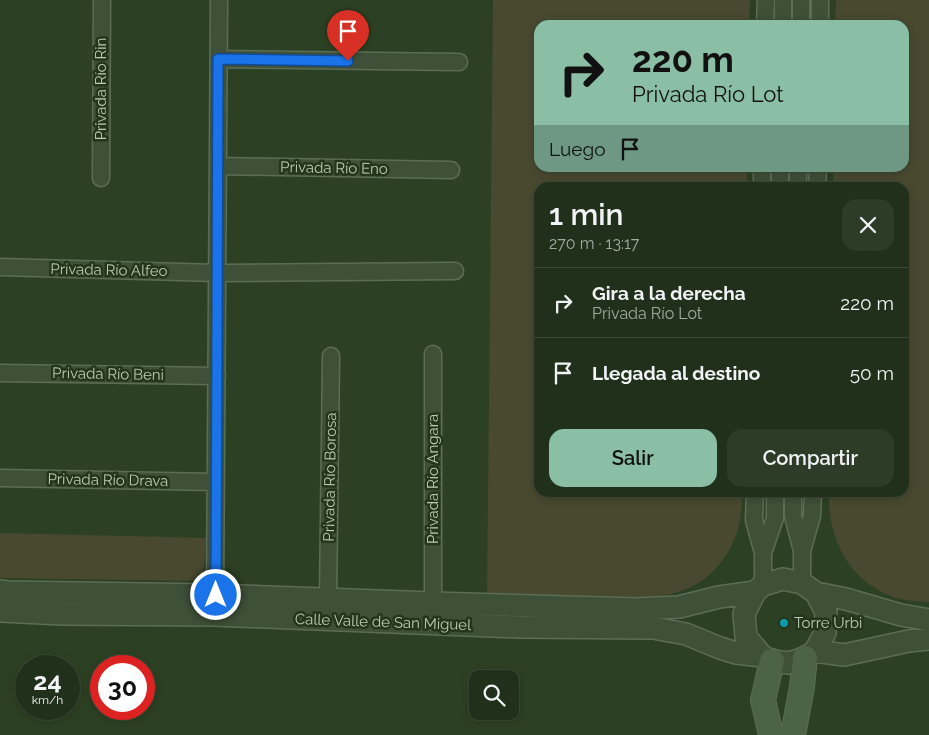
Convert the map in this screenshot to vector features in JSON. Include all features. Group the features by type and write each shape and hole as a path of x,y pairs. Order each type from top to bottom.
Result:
{"main road":[{"path":"793,735 810,655"},
{"path":"752,735 763,700 767,658"},
{"path":"802,688 809,735"},
{"path":"763,700 771,735"}],"street":[{"name":"Privada Río Rin","path":"101,178 102,0"},
{"path":"215,605 219,0"},
{"path":"765,20 766,0"},
{"path":"783,0 783,20"},
{"path":"801,0 801,20"},
{"path":"820,0 820,20"},
{"path":"218,59 459,62"},
{"name":"Privada Río Eno","path":"218,166 451,170"},
{"name":"Privada Río Alfeo","path":"0,267 217,273 454,271"},
{"name":"Privada Río Angara","path":"433,354 434,603"},
{"name":"Privada Río Borosa","path":"328,599 331,356"},
{"name":"Privada Río Beni","path":"0,373 217,376"},
{"name":"Privada Río Drava","path":"0,478 216,482"},
{"path":"755,497 754,520 763,553"},
{"path":"775,497 775,518 763,553 759,589 744,614 746,637 767,658 789,663 810,655 844,655 909,641 929,639"},
{"path":"793,497 793,516 809,588 826,612 825,633 810,655"},
{"path":"802,551 812,516 813,497"},
{"path":"759,589 782,580 901,615 929,620"},
{"name":"Calle Valle de San Miguel","path":"0,612 62,614 328,599 636,609 678,607 759,589"},
{"name":"Calle Valle de San Miguel","path":"0,591 519,627 653,628 686,634 736,653 767,658"}],"green space":[{"path":"493,0 750,0 749,20 534,20 534,172 747,172 747,182 534,182 534,497 742,497 740,522 733,542 723,560 708,576 695,585 667,595 631,599 487,596"},
{"path":"836,0 929,0 929,602 896,598 863,579 843,555 832,525 829,497 909,497 909,182 833,182 833,172 909,172 909,20 835,20"},
{"path":"0,533 206,538 203,581 0,578"}],"place":[{"name":"Torre Urbi","path":"784,623"}],"route":[{"path":"216,595 218,59 348,61"}]}
